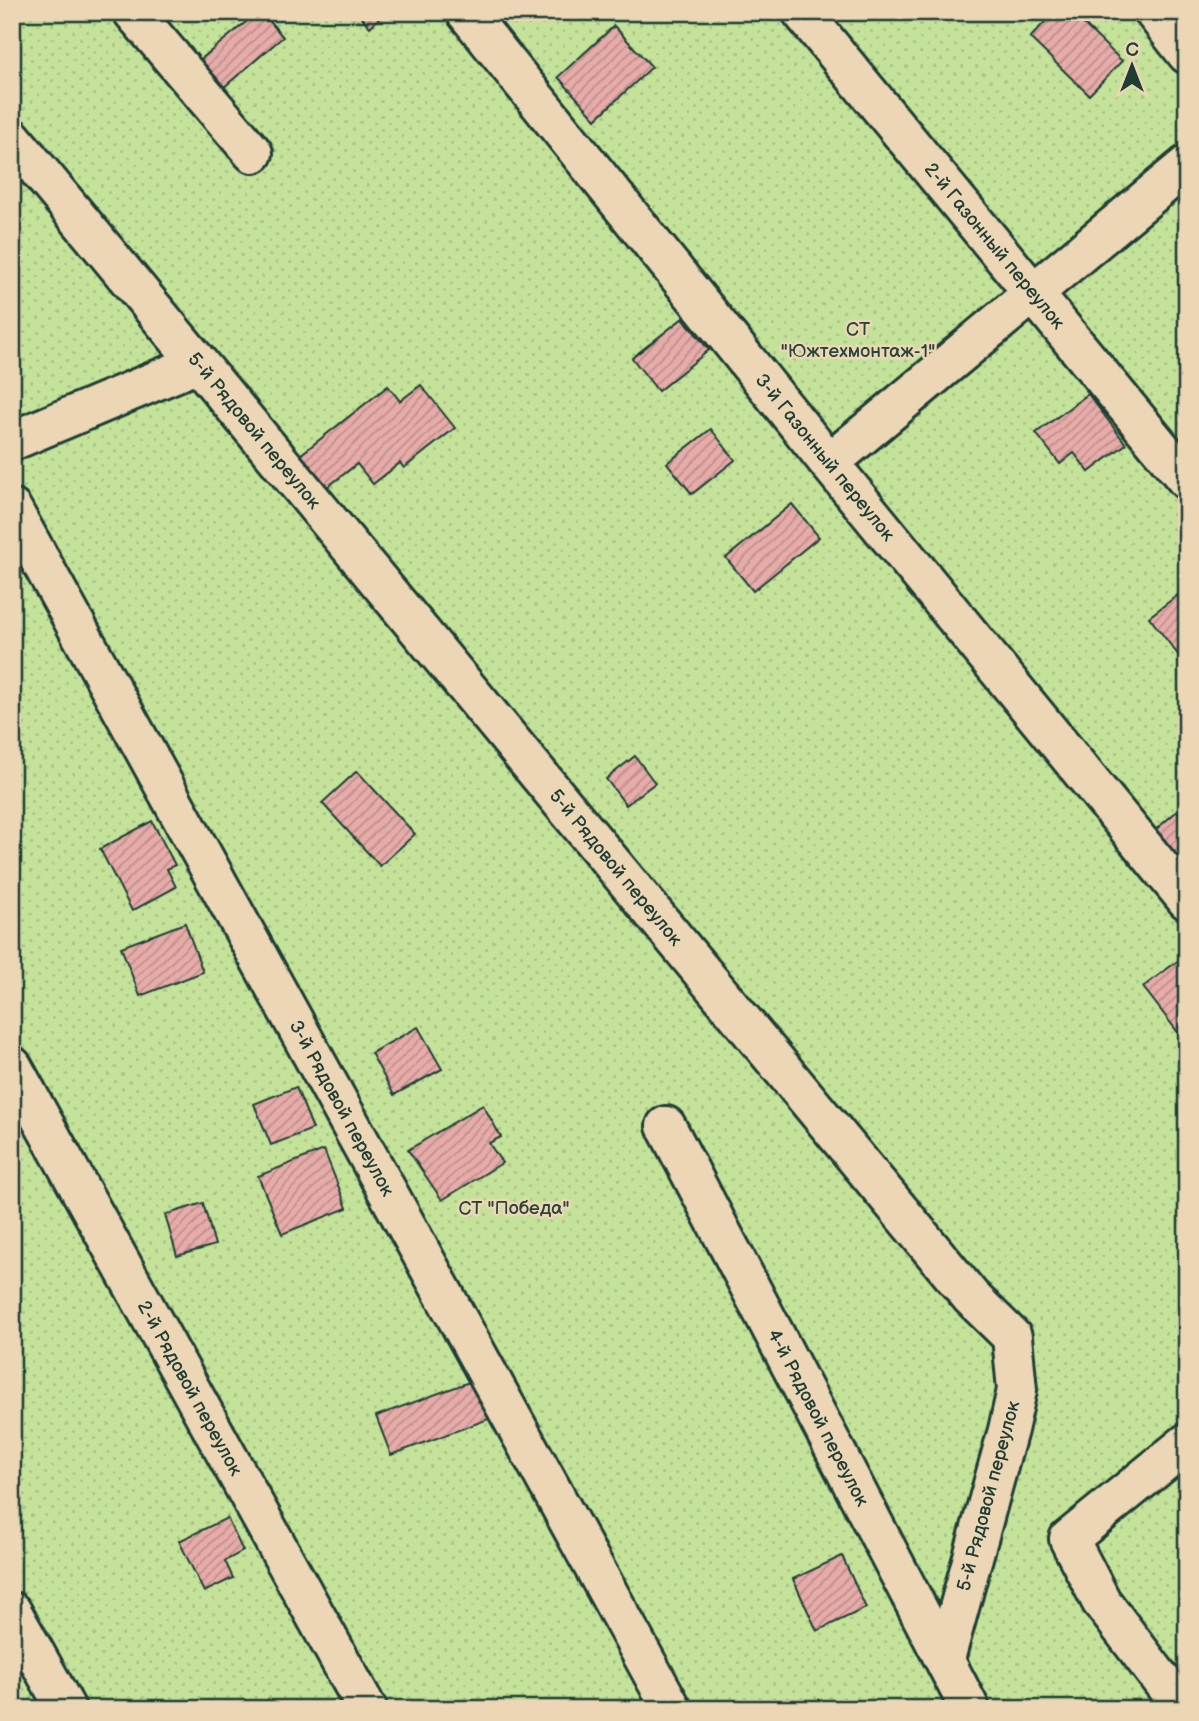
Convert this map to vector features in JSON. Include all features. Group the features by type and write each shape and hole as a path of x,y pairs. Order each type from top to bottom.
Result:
{"lane":[{"path":"133,12 253,153"},
{"name":"3-й Газонный переулок","path":"466,12 829,463 1187,900"},
{"name":"2-й Газонный переулок","path":"802,12 1187,481"},
{"path":"1154,12 1187,54"},
{"name":"5-й Рядовой переулок","path":"12,138 971,1297 1012,1337 1017,1390 945,1660"},
{"path":"829,463 1187,165"},
{"path":"12,441 198,363"},
{"name":"3-й Рядовой переулок","path":"12,509 672,1709"},
{"name":"2-й Рядовой переулок","path":"12,1066 367,1709"},
{"name":"4-й Рядовой переулок","path":"666,1126 970,1709"},
{"path":"1183,1709 1101,1601 1069,1539 1187,1443"},
{"path":"12,1612 66,1709"}],"green space":[{"name":"СТ \"Победа\"","path":"12,12 1187,12 1187,1709 12,1709"}],"building":[{"path":"258,12 262,12 283,37 217,93 194,65"},
{"path":"357,12 386,12 370,27"},
{"path":"1054,12 1071,12 1122,61 1089,95 1030,38"},
{"path":"614,26 652,67 596,119 558,77"},
{"path":"683,318 709,350 658,391 632,358"},
{"path":"421,385 455,428 404,468 400,463 373,484 357,464 321,492 295,459 388,386 400,401"},
{"path":"1088,394 1126,444 1089,472 1074,453 1060,464 1036,433"},
{"path":"711,429 735,460 692,494 667,463"},
{"path":"792,504 819,537 753,591 726,558"},
{"path":"1187,588 1187,664 1186,665 1149,617"},
{"path":"635,756 655,783 626,805 606,779"},
{"path":"357,771 415,834 380,866 322,803"},
{"path":"1177,811 1187,822 1187,871 1153,832"},
{"path":"152,821 175,865 167,869 176,887 132,911 100,849"},
{"path":"185,923 203,972 140,996 121,947"},
{"path":"1187,954 1187,1037 1183,1039 1143,987"},
{"path":"418,1027 442,1069 394,1095 371,1053"},
{"path":"296,1087 313,1129 271,1145 254,1104"},
{"path":"483,1105 501,1137 489,1143 502,1163 442,1200 408,1150"},
{"path":"324,1150 347,1208 282,1234 258,1176"},
{"path":"203,1203 215,1245 177,1256 165,1215"},
{"path":"480,1378 494,1417 391,1455 376,1416"},
{"path":"227,1518 243,1551 225,1561 233,1578 204,1592 179,1541"},
{"path":"842,1556 866,1608 817,1631 793,1579"}],"park label":[{"name":"СТ \"Южтехмонтаж-1\"","path":"858,340"}]}
